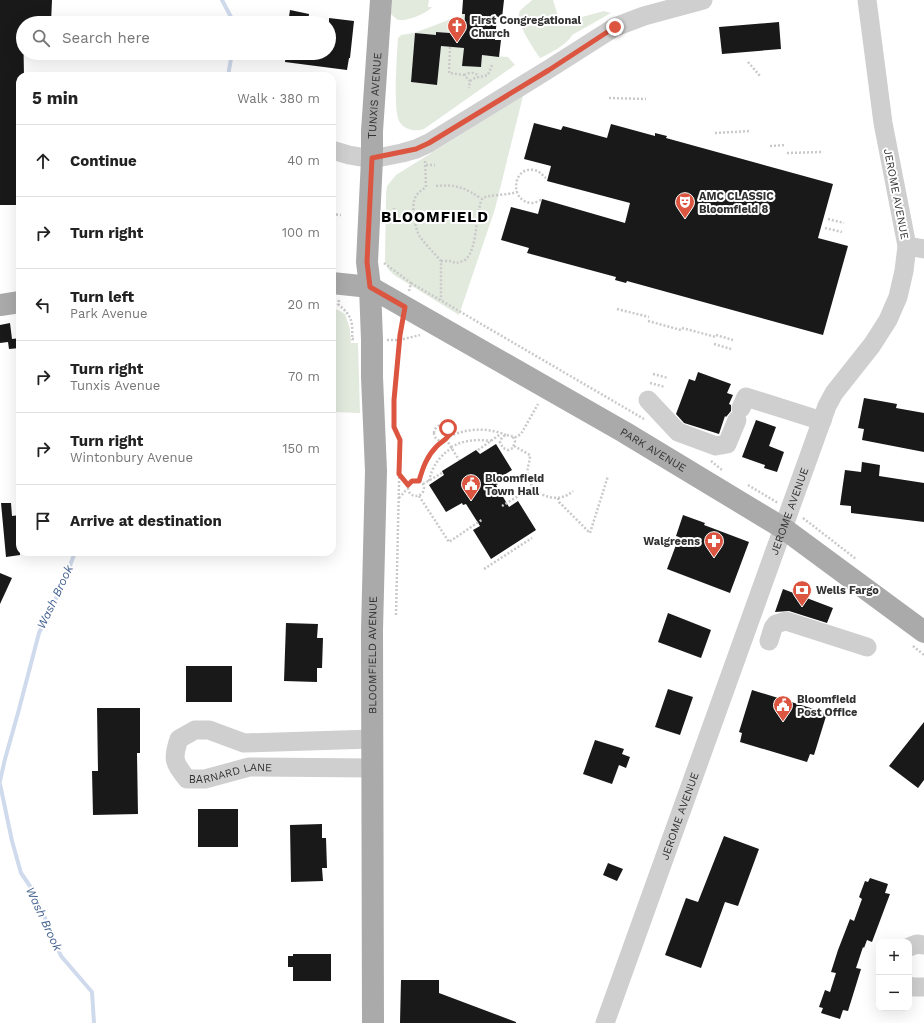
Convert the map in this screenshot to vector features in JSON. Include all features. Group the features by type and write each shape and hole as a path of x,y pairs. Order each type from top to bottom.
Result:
{"main road":[{"name":"TUNXIS AVENUE","path":"370,287 367,262 372,131 381,0"},
{"path":"336,291 370,287"},
{"name":"PARK AVENUE","path":"370,287 624,432 783,528 924,632"},
{"name":"BLOOMFIELD AVENUE","path":"370,287 376,471 372,630 373,1023"},
{"path":"0,305 16,303"}],"street":[{"path":"336,151 349,155 372,158 416,149 429,143 549,70 615,27 644,16 703,0"},
{"name":"JEROME AVENUE","path":"604,1023 827,406 834,393 872,345 888,320 898,297 904,271 915,247 883,123 867,0"},
{"path":"649,391 678,432 716,446 727,444 746,397 822,421"},
{"path":"769,641 773,628 776,624 786,621 867,647"},
{"name":"BARNARD LANE","path":"372,739 244,743 209,730 195,730 179,739 174,754 176,765 187,779 205,779 249,767 373,768"},
{"path":"912,946 917,944 924,945"},
{"path":"912,987 924,987"}],"path":[{"path":"450,46 449,73 464,75 468,73 476,73 479,76"},
{"path":"748,62 760,76"},
{"path":"470,81 479,76 488,75 492,65"},
{"path":"464,75 470,81"},
{"path":"469,88 470,81"},
{"path":"609,98 646,99"},
{"path":"715,133 751,131"},
{"path":"770,146 786,145"},
{"path":"787,153 821,152"},
{"path":"425,157 426,187 419,192 414,200 415,226 420,236 441,260 456,263 468,257 472,247 482,199 486,196 509,195 517,192"},
{"path":"426,165 435,165"},
{"path":"541,200 532,203 525,201 518,195 517,180 522,172 533,170 539,172 546,178"},
{"path":"436,186 454,185 464,188 482,199"},
{"path":"394,208 394,217"},
{"path":"336,214 341,215"},
{"path":"828,219 844,223"},
{"path":"825,228 842,232"},
{"path":"440,301 441,260"},
{"path":"384,263 411,283 405,307 400,340 394,400 394,427 400,440 396,615"},
{"path":"336,291 338,304 346,310 351,318 352,339 400,340 420,335 427,338"},
{"path":"617,309 649,317"},
{"path":"648,321 733,340"},
{"path":"714,344 730,349"},
{"path":"653,374 668,378"},
{"path":"649,391 666,387"},
{"path":"419,481 427,459 438,444 446,439 466,430 489,429 513,437 522,434 538,404 532,400"},
{"path":"444,425 448,428 449,435 446,439 442,440 435,437 434,432 438,426 444,425"},
{"path":"478,450 502,433"},
{"path":"506,435 500,439 501,446 508,450 514,446"},
{"path":"513,437 515,441 514,446"},
{"path":"446,439 459,460"},
{"path":"429,481 430,474 438,459 451,448 459,443 472,440 491,441"},
{"path":"514,446 530,455 527,472 533,487 542,495 558,498 566,496 573,491"},
{"path":"423,484 442,473"},
{"path":"399,474 408,485"},
{"path":"558,498 559,502 590,533 608,476"},
{"path":"399,498 412,481 419,481 423,484 424,490 419,496"},
{"path":"502,506 533,487"},
{"path":"407,489 411,495 419,496 449,542 483,519"},
{"path":"484,569 532,538"}],"shaded area":[{"path":"392,0 429,0 428,7 432,7 422,14 405,20 399,20 391,14"},
{"path":"532,0 553,0 560,23 604,11 611,13 572,35 567,42 540,58 522,28 519,16 520,11"},
{"path":"462,14 465,14 464,34 436,32 436,35 415,33 411,82 437,85 441,46 464,48 463,66 481,67 482,55 508,57 515,65 424,129 413,130 407,128 399,121 396,105 398,38 401,35 414,33 454,18 461,19"},
{"path":"523,96 495,209 459,315 394,275 388,269 385,261 387,186 396,175"},
{"path":"336,309 345,314 350,329 351,343 358,343 360,413 336,412"}],"building":[{"path":"0,0 52,0 51,16 16,16 16,60 24,60 24,72 16,72 16,205 0,205"},
{"name":"First Congregational Church","path":"463,0 504,0 502,18 497,17 495,40 501,40 499,57 482,55 481,67 462,66 464,48 441,46 437,85 411,82 415,33 436,35 436,32 464,34 465,14 462,14"},
{"path":"290,10 309,14 309,16 289,16"},
{"path":"336,19 354,21 350,58 347,70 285,62 285,60 336,60"},
{"path":"779,22 781,49 722,54 719,27"},
{"path":"534,123 561,130 563,126 607,138 611,124 655,136 655,133 667,136 666,138 833,184 818,238 848,246 823,335 627,281 626,283 615,280 616,277 527,253 529,248 501,240 511,207 538,214 542,199 625,223 630,203 547,181 551,166 524,159"},
{"path":"10,323 12,339 16,338 16,348 9,349 8,342 0,343 0,325"},
{"path":"698,372 731,384 727,393 733,395 729,404 731,405 731,411 726,417 725,416 719,434 684,423 676,414 689,379 695,381"},
{"path":"864,398 897,404 896,408 924,413 924,452 862,440 864,429 858,428"},
{"path":"756,420 776,427 769,446 784,452 777,472 764,468 765,465 742,457"},
{"name":"Bloomfield Town Hall","path":"496,444 512,470 496,480 498,484 496,485 509,507 518,501 536,530 491,559 473,530 480,526 466,504 463,505 462,503 446,512 429,485 444,475 442,471 476,450 480,454"},
{"path":"862,462 880,465 879,476 924,483 924,522 851,513 851,506 840,505 845,470 861,472"},
{"path":"1,503 11,503 12,516 16,516 16,556 6,557"},
{"path":"683,515 705,523 704,525 749,542 730,593 667,569 679,537 676,536"},
{"path":"0,573 12,578 0,604"},
{"path":"783,589 833,608 827,623 789,611 775,612"},
{"path":"668,613 711,630 701,658 658,642"},
{"path":"286,623 318,624 317,638 323,638 322,668 317,668 317,682 284,681"},
{"path":"186,666 232,666 232,702 186,702"},
{"path":"668,689 693,697 680,735 655,727"},
{"name":"Bloomfield Post Office","path":"752,690 827,713 814,755 810,754 807,762 740,742 742,733 739,732"},
{"path":"97,708 140,708 140,753 137,753 138,814 93,815 92,771 98,771"},
{"path":"924,722 924,780 918,788 889,766"},
{"path":"595,740 624,749 622,754 630,757 626,768 619,765 612,784 583,774"},
{"path":"198,809 238,809 238,847 198,847"},
{"path":"322,824 322,838 326,838 327,868 322,868 323,881 291,882 290,825"},
{"path":"724,836 759,849 738,906 725,902 701,968 665,955 686,898 698,902"},
{"path":"608,863 623,869 617,881 603,875"},
{"path":"870,878 888,884 885,893 890,894 872,942 867,940 864,948 863,947 856,968 861,969 848,1011 843,1010 840,1019 821,1013 823,1008 819,1007 825,990 830,992 836,973 831,972 838,950 850,919 854,921 862,899 859,897 865,881 868,882"},
{"path":"293,954 331,954 331,981 293,981 293,967 288,967 288,956 293,956"},
{"path":"401,980 439,980 439,993 516,1023 400,1023"}],"waterway":[{"name":"Wash Brook","path":"222,0 230,16"},
{"name":"Wash Brook","path":"229,72 231,60"},
{"name":"Wash Brook","path":"0,781 39,633 64,582 74,556"},
{"name":"Wash Brook","path":"0,784 12,841 21,873 34,892 61,956 92,992 94,1023"}],"place":[{"name":"First Congregational Church","path":"457,43"},
{"name":"AMC CLASSIC Bloomfield 8","path":"685,219"},
{"name":"Bloomfield Town Hall","path":"471,501"},
{"name":"Walgreens","path":"714,558"},
{"name":"Wells Fargo","path":"802,607"},
{"name":"Bloomfield Post Office","path":"783,722"}],"district":[{"name":"BLOOMFIELD","path":"435,217"}],"route":[{"path":"448,428 450,433 448,438 438,444 427,459 422,468 419,481 412,481 408,485 399,474 400,440 394,427 394,400 400,335 405,307 370,287 367,262 372,158 402,153 429,143 549,70 615,27"}]}
